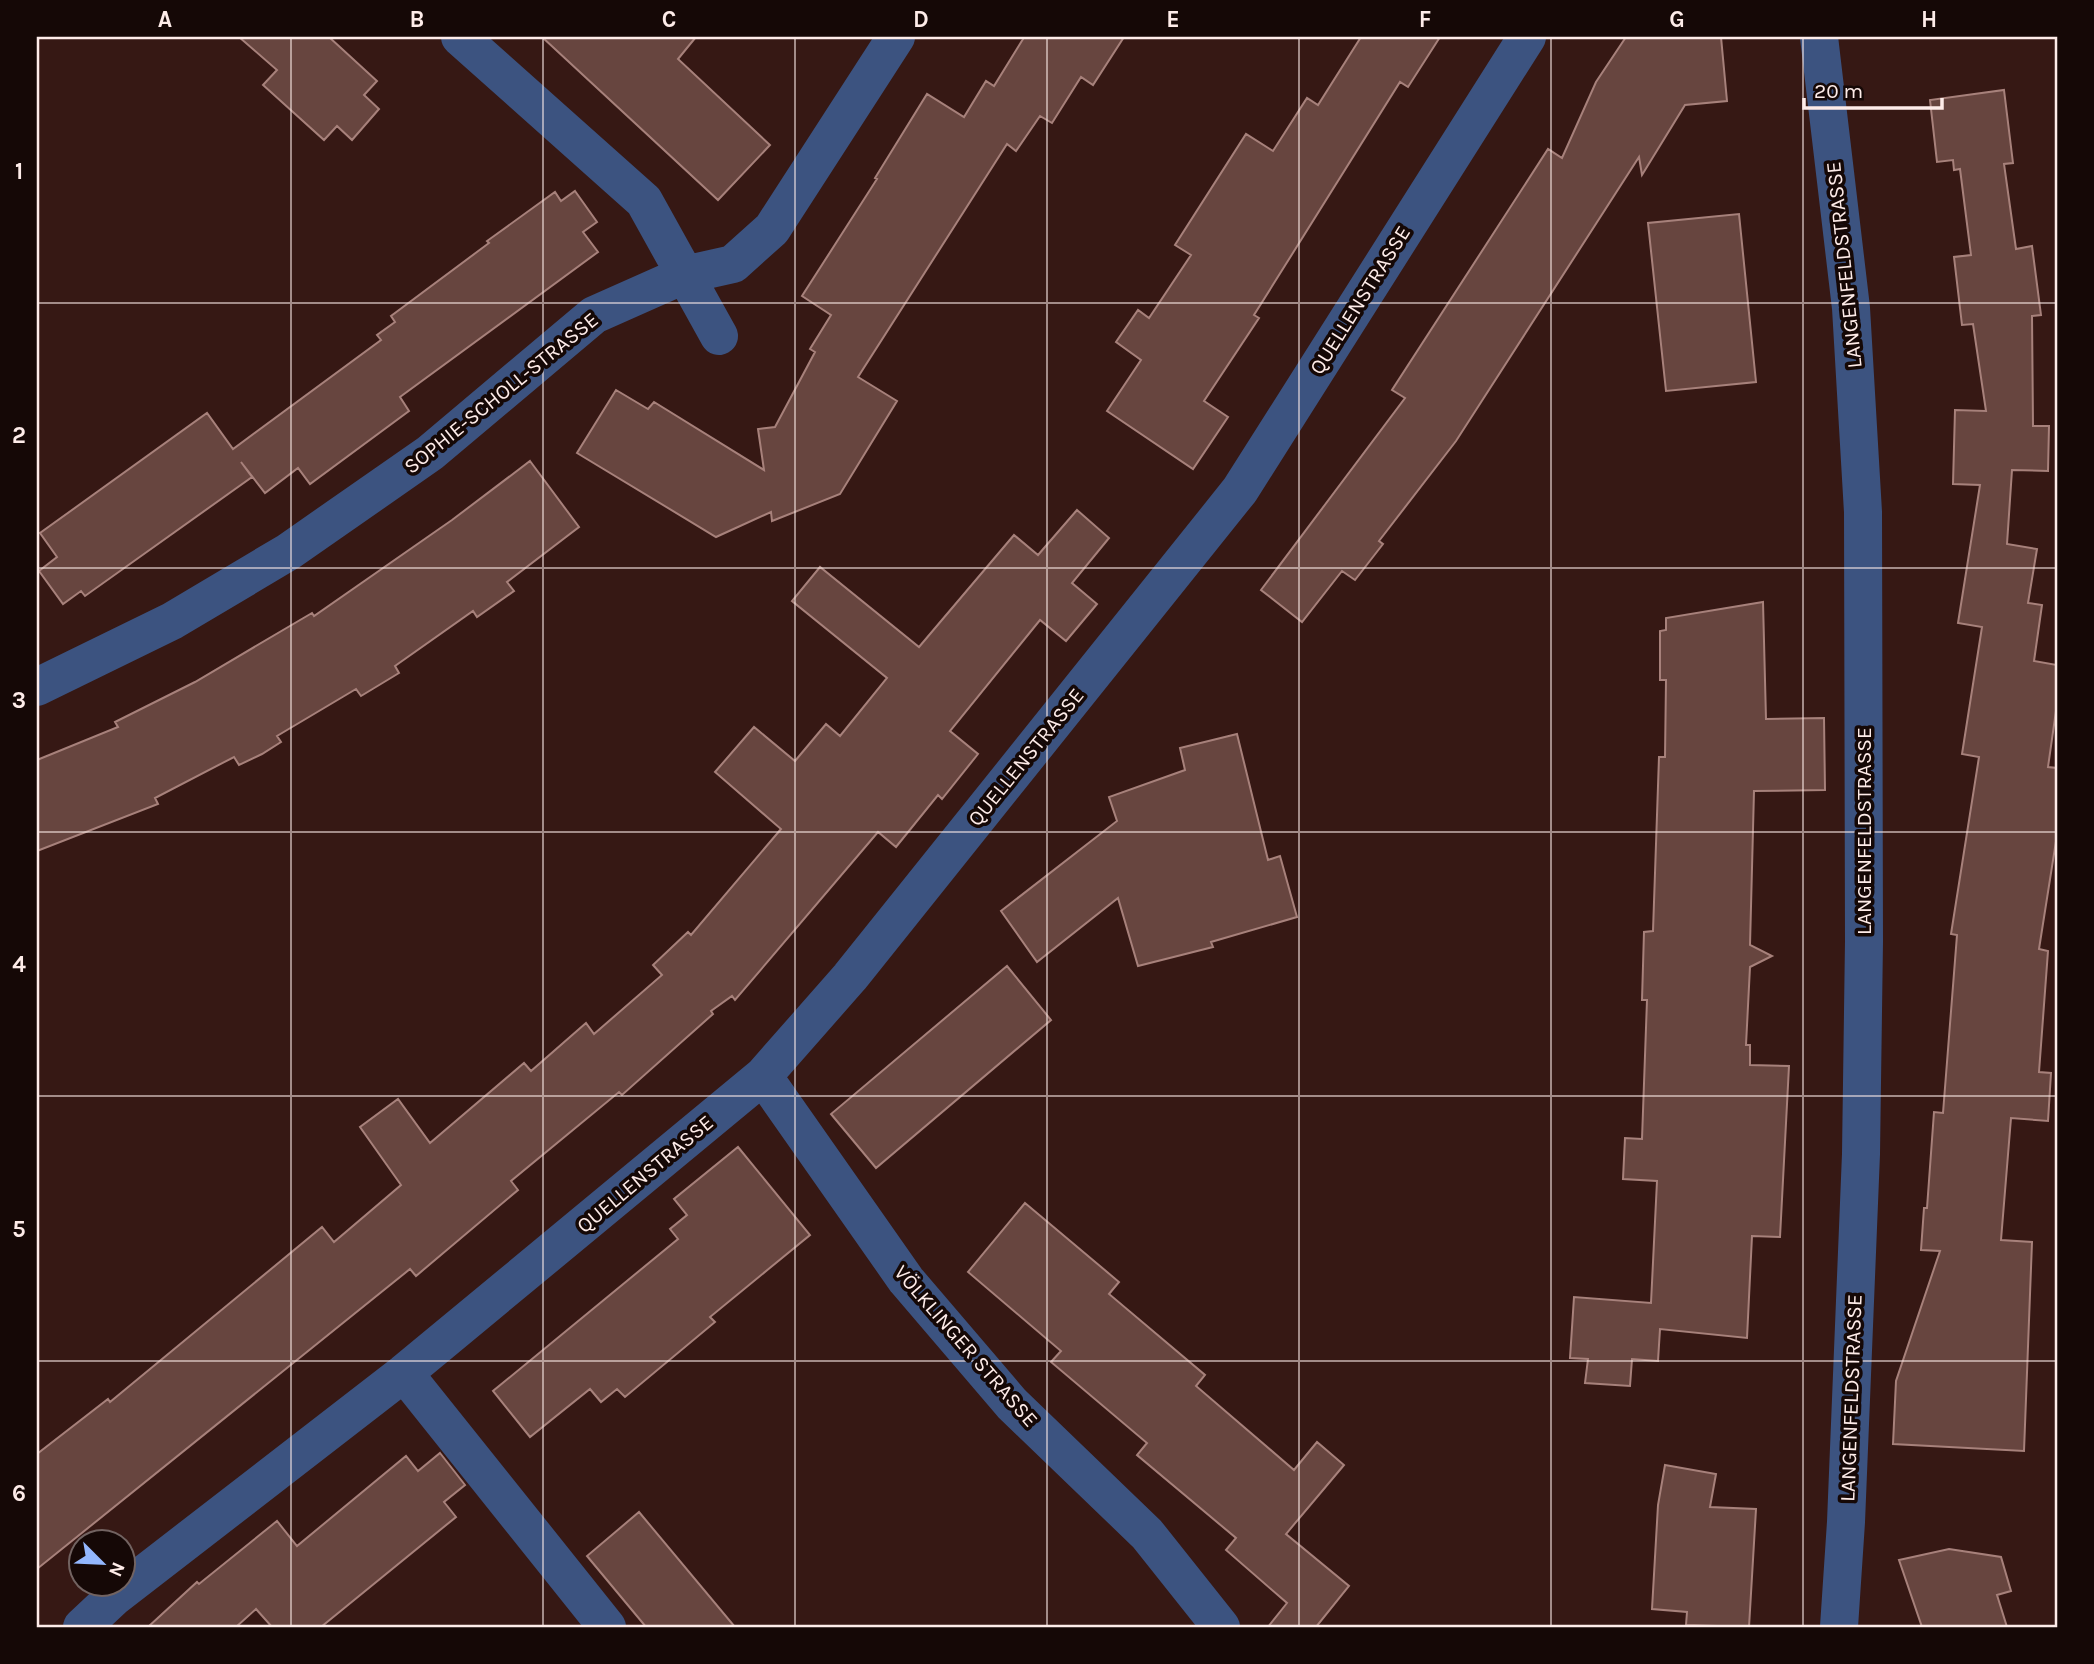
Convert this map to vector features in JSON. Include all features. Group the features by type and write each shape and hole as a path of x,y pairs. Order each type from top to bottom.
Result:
{"street":[{"path":"460,37 644,201 719,336"},
{"name":"SOPHIE-SCHOLL-STRASSE","path":"37,687 172,621 288,552 430,453 594,315 684,275 733,264 772,229 896,37"},
{"name":"QUELLENSTRASSE","path":"82,1627 113,1598 404,1373 763,1076 850,978 1240,490 1527,37"},
{"name":"LANGENFELDSTRASSE","path":"1819,37 1851,308 1863,512 1864,941 1861,1154 1839,1627"},
{"name":"VÖLKLINGER STRASSE","path":"763,1076 906,1280 1012,1404 1147,1534 1221,1627"},
{"path":"404,1373 607,1627"}],"building":[{"path":"239,37 329,37 377,81 364,95 379,109 352,140 337,126 324,140 263,85 277,70"},
{"path":"542,37 696,37 678,59 770,145 718,200"},
{"path":"1020,37 1124,37 1093,85 1081,77 1052,123 1040,116 1016,151 1007,144 858,377 897,401 840,494 772,521 771,512 716,537 577,453 616,390 648,409 654,402 764,470 758,429 775,427 815,352 810,349 831,315 802,296 877,179 875,178 927,94 964,117 986,81 994,86 1023,39"},
{"path":"1361,37 1440,37 1408,87 1400,82 1254,315 1259,318 1204,401 1228,417 1193,469 1107,411 1141,360 1116,342 1138,310 1149,318 1191,255 1175,245 1246,134 1273,151 1307,98 1318,105"},
{"path":"1626,37 1721,37 1727,101 1685,105 1642,175 1639,157 1456,441 1379,541 1383,544 1355,580 1342,571 1302,622 1261,590 1405,398 1392,390 1548,149 1562,158 1596,82"},
{"path":"2004,90 2013,163 2004,164 2016,249 2032,246 2041,315 2032,316 2033,426 2049,426 2048,471 2012,470 2007,544 2037,549 2028,603 2042,605 2034,661 2057,665 2057,704 2048,767 2057,768 2057,835 2039,949 2048,951 2039,1072 2051,1073 2048,1121 2011,1118 2001,1240 2032,1242 2024,1451 1893,1444 1896,1381 1940,1251 1921,1250 1924,1208 1927,1208 1934,1112 1943,1113 1957,935 1951,934 1979,757 1962,754 1982,627 1958,623 1980,485 1953,484 1955,410 1986,411 1973,324 1962,325 1954,257 1971,255 1960,169 1954,170 1953,160 1937,162 1930,100"},
{"path":"575,191 597,222 583,232 598,252 400,397 409,411 310,484 298,468 265,493 241,462 252,477 85,596 81,591 63,604 39,571 57,557 40,533 207,413 233,449 381,340 377,335 395,322 391,316 489,243 487,241 555,192 561,201"},
{"path":"1739,214 1756,382 1666,391 1648,223"},
{"path":"530,461 579,527 507,582 514,591 477,617 473,611 395,666 399,673 361,696 356,689 277,736 281,742 262,754 239,765 234,757 155,798 158,804 37,851 37,760 118,727 115,722 195,682 312,613 314,616 452,520"},
{"path":"1077,510 1109,538 1072,583 1097,604 1066,641 1040,620 950,731 978,754 942,799 938,795 896,847 878,832 735,1000 732,996 711,1011 713,1014 622,1095 619,1092 511,1181 518,1190 416,1276 410,1269 88,1528 66,1528 66,1546 37,1569 37,1454 108,1399 110,1402 322,1227 334,1242 401,1185 360,1127 398,1099 430,1143 524,1063 531,1071 586,1023 594,1034 662,975 653,965 688,932 691,935 781,829 715,772 754,727 795,761 826,724 840,736 887,678 792,601 820,567 919,647 1014,535 1038,555"},
{"path":"1763,602 1766,719 1824,718 1825,790 1754,791 1750,945 1772,956 1750,967 1746,1045 1750,1045 1750,1065 1789,1066 1780,1237 1752,1236 1747,1338 1660,1329 1658,1361 1632,1359 1630,1386 1585,1383 1588,1359 1570,1358 1574,1297 1651,1303 1657,1181 1623,1179 1625,1138 1642,1139 1647,1000 1642,1000 1644,932 1653,931 1659,757 1665,757 1666,680 1660,680 1660,631 1666,630 1666,618"},
{"path":"1237,734 1268,860 1280,856 1297,917 1211,942 1213,947 1138,966 1118,898 1037,962 1001,911 1117,821 1109,797 1185,770 1180,748"},
{"path":"1007,966 1051,1020 876,1168 831,1114"},
{"path":"738,1147 810,1235 710,1317 715,1322 625,1397 617,1389 601,1402 590,1389 530,1437 493,1391 678,1239 670,1229 687,1215 674,1199"},
{"path":"1025,1203 1119,1282 1109,1294 1205,1375 1196,1386 1294,1470 1317,1442 1344,1465 1286,1534 1349,1586 1316,1627 1268,1627 1287,1603 1226,1550 1236,1538 1137,1455 1147,1443 1051,1362 1061,1351 968,1272"},
{"path":"440,1453 465,1485 444,1502 456,1517 321,1627 272,1627 256,1609 236,1627 148,1627 197,1582 199,1584 277,1521 297,1546 406,1456 418,1471"},
{"path":"1665,1465 1716,1474 1710,1507 1756,1509 1749,1627 1686,1625 1687,1612 1652,1609 1658,1505"},
{"path":"639,1512 735,1627 646,1627 587,1556"},
{"path":"1949,1549 2001,1557 2011,1591 1997,1595 2007,1627 1922,1627 1899,1560"}]}
